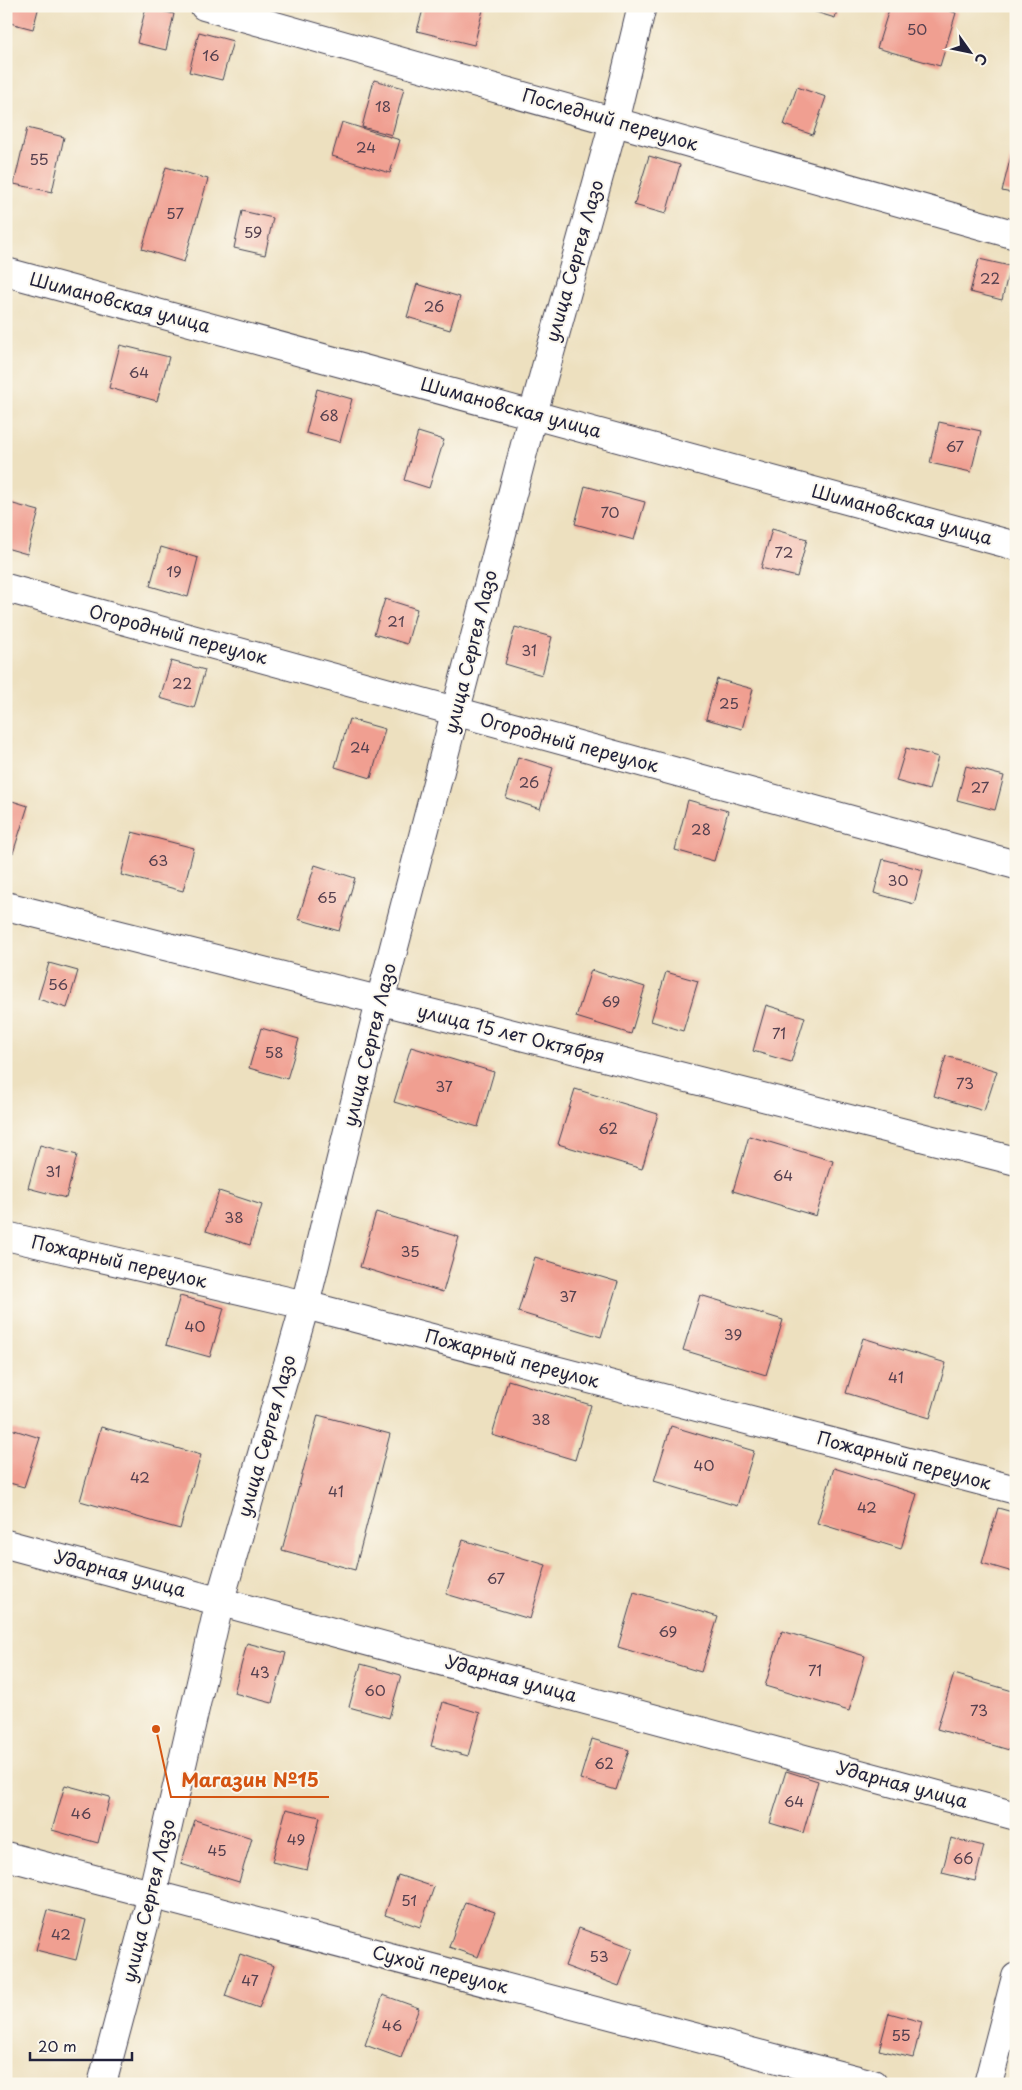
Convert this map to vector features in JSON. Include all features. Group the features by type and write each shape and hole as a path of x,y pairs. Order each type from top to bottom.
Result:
{"street":[{"name":"Последний переулок","path":"204,6 1016,235"},
{"name":"улица Сергея Лазо","path":"102,2084 152,1895 220,1600 305,1305 380,1001 532,414 614,122 642,6"},
{"name":"Шимановская улица","path":"6,272 1016,546"},
{"name":"Огородный переулок","path":"6,588 1016,865"},
{"name":"улица 15 лет Октября","path":"6,906 1016,1161"},
{"name":"Пожарный переулок","path":"6,1236 305,1305 1016,1490"},
{"name":"Ударная улица","path":"6,1544 220,1600 1016,1816"},
{"name":"Сухой переулок","path":"6,1856 873,2084"},
{"path":"988,2084 1016,1977"}],"building":[{"path":"6,6 39,6 33,29 6,22"},
{"path":"424,6 484,6 474,45 417,31"},
{"path":"796,6 838,6 835,18"},
{"path":"890,6 935,6 956,13 940,66 877,48"},
{"path":"146,7 174,14 166,50 137,43"},
{"path":"199,32 233,41 222,80 189,72"},
{"path":"374,80 404,88 392,135 362,127"},
{"path":"797,87 826,97 813,135 784,125"},
{"path":"342,122 400,140 390,173 332,156"},
{"path":"27,128 64,137 52,192 14,184"},
{"path":"1014,144 1016,145 1016,194 1002,191"},
{"path":"649,156 680,165 666,214 634,205"},
{"path":"166,167 208,179 184,262 142,249"},
{"path":"242,211 273,218 265,255 234,248"},
{"path":"979,259 1010,266 1002,300 970,292"},
{"path":"417,284 460,297 450,330 407,317"},
{"path":"120,345 169,357 157,401 109,388"},
{"path":"317,389 352,399 340,442 306,433"},
{"path":"939,422 981,431 971,472 930,463"},
{"path":"418,432 444,440 429,488 404,480"},
{"path":"585,486 645,502 634,540 575,524"},
{"path":"6,502 39,511 27,554 6,548"},
{"path":"772,529 807,539 797,577 761,568"},
{"path":"161,547 198,558 188,597 150,586"},
{"path":"385,599 417,609 407,644 374,634"},
{"path":"515,627 552,637 542,675 505,664"},
{"path":"171,661 205,670 194,708 160,698"},
{"path":"717,679 753,689 742,729 706,719"},
{"path":"349,719 385,729 371,778 335,767"},
{"path":"906,748 938,757 929,790 896,781"},
{"path":"518,757 553,768 540,809 506,798"},
{"path":"966,766 1004,776 995,810 957,800"},
{"path":"6,799 28,806 13,853 6,851"},
{"path":"688,800 728,811 714,861 675,850"},
{"path":"132,832 194,848 183,891 121,875"},
{"path":"883,859 923,870 914,904 874,893"},
{"path":"315,865 355,878 339,931 298,919"},
{"path":"49,963 78,971 67,1008 38,999"},
{"path":"591,970 645,987 631,1034 576,1017"},
{"path":"666,972 698,981 683,1031 651,1021"},
{"path":"766,1005 805,1017 791,1062 753,1051"},
{"path":"261,1028 299,1039 287,1079 249,1068"},
{"path":"411,1047 494,1072 478,1127 394,1102"},
{"path":"946,1056 997,1071 984,1111 934,1096"},
{"path":"575,1089 658,1114 642,1169 558,1144"},
{"path":"749,1136 833,1161 816,1216 733,1191"},
{"path":"40,1145 77,1155 66,1198 28,1188"},
{"path":"219,1191 262,1205 250,1245 206,1231"},
{"path":"376,1212 459,1237 443,1292 360,1267"},
{"path":"535,1257 618,1282 601,1337 518,1312"},
{"path":"700,1295 783,1320 766,1375 683,1350"},
{"path":"180,1296 224,1308 210,1357 166,1345"},
{"path":"863,1338 946,1363 930,1418 846,1393"},
{"path":"508,1380 591,1405 575,1460 492,1435"},
{"path":"318,1415 390,1434 355,1570 282,1550"},
{"path":"671,1426 754,1451 737,1506 654,1481"},
{"path":"101,1427 201,1455 180,1529 80,1501"},
{"path":"8,1428 40,1438 24,1487 6,1482 6,1433"},
{"path":"834,1468 917,1494 901,1549 817,1523"},
{"path":"998,1508 1016,1513 1016,1573 982,1563"},
{"path":"463,1540 546,1565 530,1619 446,1594"},
{"path":"634,1592 718,1617 701,1672 618,1647"},
{"path":"782,1631 865,1656 849,1711 765,1686"},
{"path":"247,1643 286,1653 272,1703 234,1693"},
{"path":"361,1664 401,1675 389,1718 349,1707"},
{"path":"954,1674 1016,1692 1016,1752 937,1729"},
{"path":"443,1702 480,1713 468,1756 431,1746"},
{"path":"592,1739 629,1750 616,1790 580,1779"},
{"path":"786,1771 818,1781 803,1833 770,1823"},
{"path":"65,1785 110,1797 98,1843 52,1830"},
{"path":"286,1809 320,1817 307,1870 272,1862"},
{"path":"195,1820 252,1838 239,1882 181,1864"},
{"path":"951,1838 984,1846 975,1881 942,1873"},
{"path":"398,1875 434,1887 420,1927 385,1915"},
{"path":"465,1902 495,1912 478,1957 449,1947"},
{"path":"47,1910 86,1920 76,1960 36,1950"},
{"path":"579,1928 633,1948 619,1986 565,1966"},
{"path":"240,1954 274,1966 259,2008 225,1996"},
{"path":"383,1995 419,2008 401,2058 365,2045"},
{"path":"889,2013 922,2022 913,2058 879,2050"}],"place":[{"name":"Магазин №15","path":"156,1729"}]}
